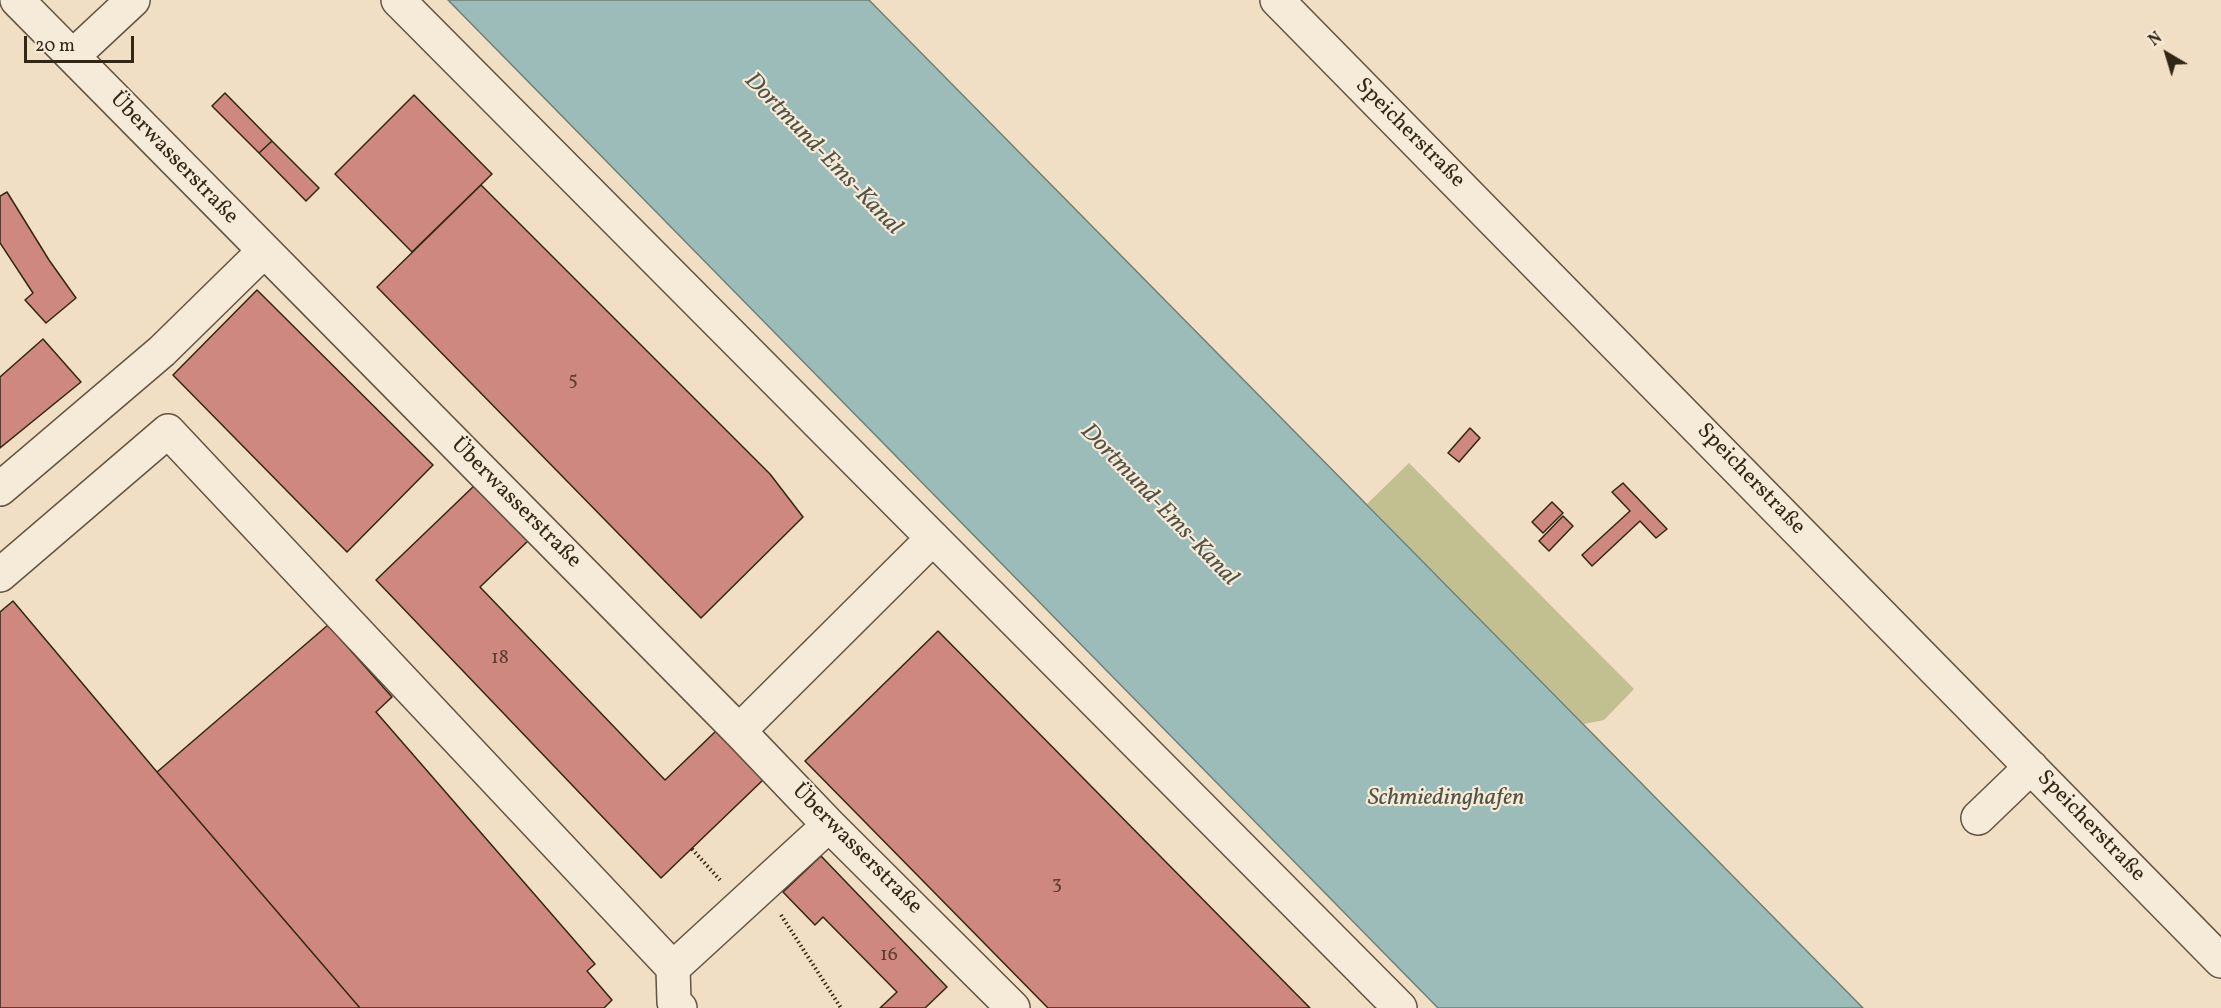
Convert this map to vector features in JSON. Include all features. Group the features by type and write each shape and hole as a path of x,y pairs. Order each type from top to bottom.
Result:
{"street":[{"name":"Überwasserstraße","path":"17,0 739,730 829,825 1013,1008"},
{"path":"73,56 133,0"},
{"path":"398,0 1400,1008"},
{"name":"Speicherstraße","path":"1277,0 2221,961"},
{"path":"0,489 162,351 264,251"},
{"path":"0,575 168,431 673,968 674,1006"},
{"path":"739,730 933,538"},
{"path":"1978,818 2031,767"},
{"path":"673,968 829,825"}],"path":[{"path":"692,849 721,881"},
{"path":"780,914 841,1008"}],"shaded area":[{"path":"1409,463 1634,689 1604,720 1584,724 1367,504"}],"water":[{"name":"Schmiedinghafen","path":"448,0 869,0 1863,1008 1438,1008"}],"building":[{"path":"225,93 272,141 259,153 212,106"},
{"path":"414,95 492,174 412,252 335,174"},
{"path":"272,141 319,188 306,201 259,153"},
{"path":"481,185 770,474 803,517 701,618 377,287"},
{"path":"7,192 49,260 76,298 46,323 25,300 33,293 0,243 0,196"},
{"path":"257,290 433,465 347,552 173,375"},
{"path":"43,339 81,382 0,448 0,377"},
{"path":"1470,428 1480,438 1459,462 1448,453"},
{"path":"1623,483 1667,529 1656,538 1640,521 1592,566 1582,555 1630,511 1612,492"},
{"path":"476,484 529,540 480,587 665,780 716,731 763,780 661,878 376,580"},
{"path":"1552,502 1563,513 1543,533 1532,522"},
{"path":"1563,516 1573,526 1549,551 1539,541"},
{"path":"13,601 360,1008 0,1008 0,612"},
{"path":"328,625 392,697 376,712 595,964 587,971 612,1000 604,1008 360,1008 157,772"},
{"path":"938,631 1310,1008 1048,1008 805,761"},
{"path":"821,856 947,987 925,1008 880,1008 897,992 823,917 815,925 783,892"}],"water label":[{"name":"Dortmund-Ems-Kanal","path":"822,155"},
{"name":"Dortmund-Ems-Kanal","path":"1158,506"}]}
